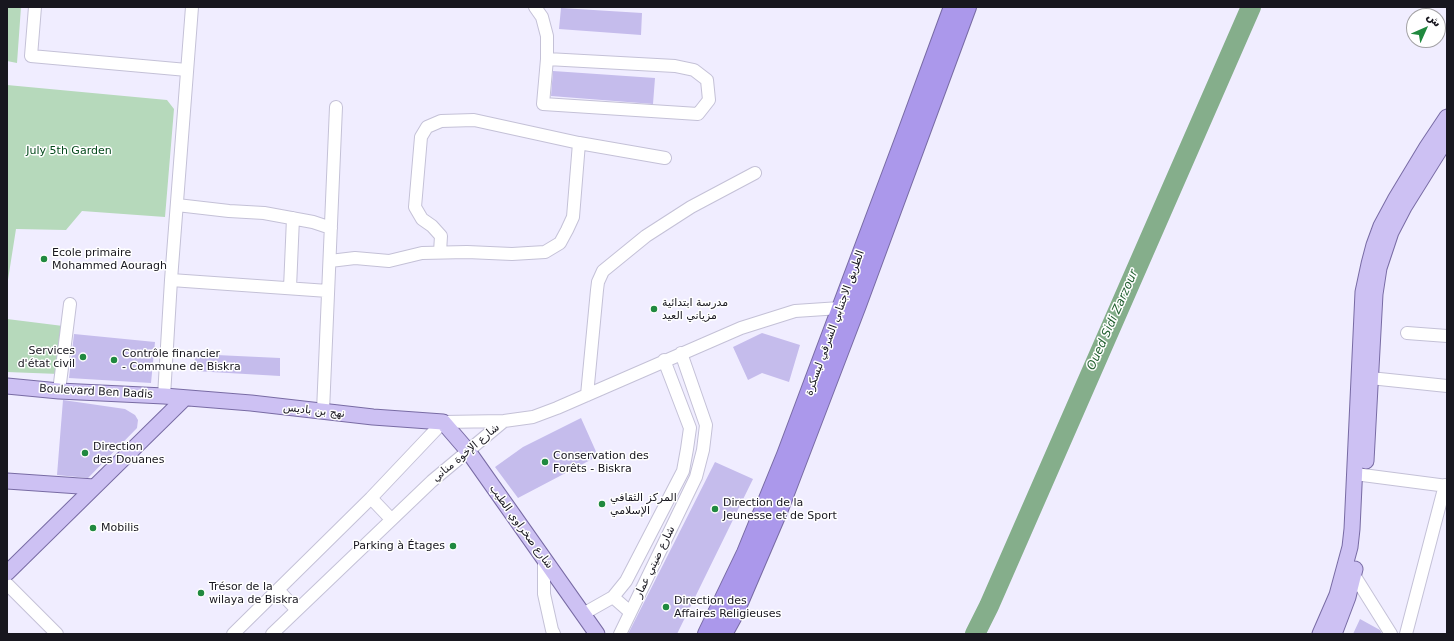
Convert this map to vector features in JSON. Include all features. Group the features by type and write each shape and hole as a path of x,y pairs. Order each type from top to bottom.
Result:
{"highway":[{"name":"الطريق الاجتنابي الشرقي لبسكرة","path":"707,634 727,594 764,510 828,344 840,308 953,7"},
{"name":"الطريق الاجتنابي الشرقي لبسكرة","path":"723,634 750,578 787,487 857,305 967,7"}],"main road":[{"path":"1360,475 1363,292 1369,264 1374,244 1381,226 1427,147 1447,117"},
{"path":"1334,634 1348,597 1352,535 1370,378 1375,294 1380,268 1391,232 1404,206 1447,138"},
{"name":"Boulevard Ben Badis","path":"7,386 60,391 157,395 186,398"},
{"path":"157,395 159,424"},
{"path":"9,568 186,398"},
{"name":"نهج بن باديس","path":"186,398 250,403 373,417 443,422"},
{"name":"شارع صخراوي الطيب","path":"443,422 468,452 597,634"},
{"path":"7,481 94,487"},
{"path":"1320,634 1349,572"}],"street":[{"path":"35,7 31,56 187,70"},
{"path":"157,395 171,280 178,205 192,7"},
{"path":"535,7 542,17 547,36 547,59 543,104 698,114 710,100 707,80 694,70 675,66 547,59"},
{"path":"323,412 336,107"},
{"path":"440,252 441,236 432,226 422,219 415,207 421,138 427,127 441,121 474,120 579,143 665,158"},
{"path":"330,261 354,258 389,261 422,253 440,252 512,254 545,252 560,243 568,230 573,217 579,143"},
{"path":"587,395 596,290 603,271 646,236 690,207 755,173"},
{"path":"178,205 229,211 264,213 313,222 331,228"},
{"path":"290,288 293,218"},
{"path":"171,280 328,291"},
{"path":"60,391 70,304"},
{"path":"504,422 533,417 740,328 795,311 840,308"},
{"path":"1407,333 1447,336"},
{"name":"شارع ضيتي عمار","path":"620,634 696,477 703,450 706,425 681,353"},
{"path":"583,614 613,597 626,581 682,471 690,428 664,360"},
{"path":"1370,378 1447,386"},
{"path":"233,634 371,498 443,422"},
{"name":"شارع الإخوة مناني","path":"443,422 504,422"},
{"name":"شارع الإخوة مناني","path":"272,634 432,481 504,422"},
{"path":"682,471 696,477"},
{"path":"1360,475 1446,486 1406,634"},
{"path":"371,498 391,519"},
{"path":"544,558 544,594 549,633"},
{"path":"1349,572 1391,634"},
{"path":"7,584 52,632"},
{"path":"278,590 297,610"},
{"path":"613,597 630,612"}],"green space":[{"path":"7,7 21,7 17,63 7,61"},
{"name":"July 5th Garden","path":"7,85 167,100 174,109 165,217 82,211 66,230 16,229 7,286"},
{"path":"7,319 63,326 59,374 7,372"}],"building":[{"path":"561,8 642,13 641,35 559,29"},
{"path":"553,71 655,78 653,104 551,96"},
{"path":"762,333 800,345 789,382 762,373 748,380 733,347"},
{"path":"74,334 155,342 151,383 69,378"},
{"path":"195,354 280,358 280,376 194,371"},
{"name":"Direction des Douanes","path":"63,400 125,409 135,415 138,420 137,428 88,478 57,475"},
{"name":"Conservation des Forêts - Biskra","path":"581,418 598,456 518,498 495,467 523,447"},
{"name":"Direction de la Jeunesse et de Sport","path":"715,462 753,479 677,634 628,634"},
{"path":"1360,619 1380,630 1382,634 1353,634"}],"waterway":[{"name":"Oued Sidi Zarzour","path":"975,634 989,606 1251,7"}],"place":[{"name":"Ecole primaire Mohammed Aouragh","path":"44,259"},
{"name":"مدرسة ابتدائية مزياني العيد","path":"654,309"},
{"name":"Services d'état civil","path":"83,357"},
{"name":"Contrôle financier - Commune de Biskra","path":"114,360"},
{"name":"Direction des Douanes","path":"85,453"},
{"name":"Conservation des Forêts - Biskra","path":"545,462"},
{"name":"المركز الثقافي الإسلامي","path":"602,504"},
{"name":"Direction de la Jeunesse et de Sport","path":"715,509"},
{"name":"Mobilis","path":"93,528"},
{"name":"Parking à Étages","path":"453,546"},
{"name":"Trésor de la wilaya de Biskra","path":"201,593"},
{"name":"Direction des Affaires Religieuses","path":"666,607"}]}
